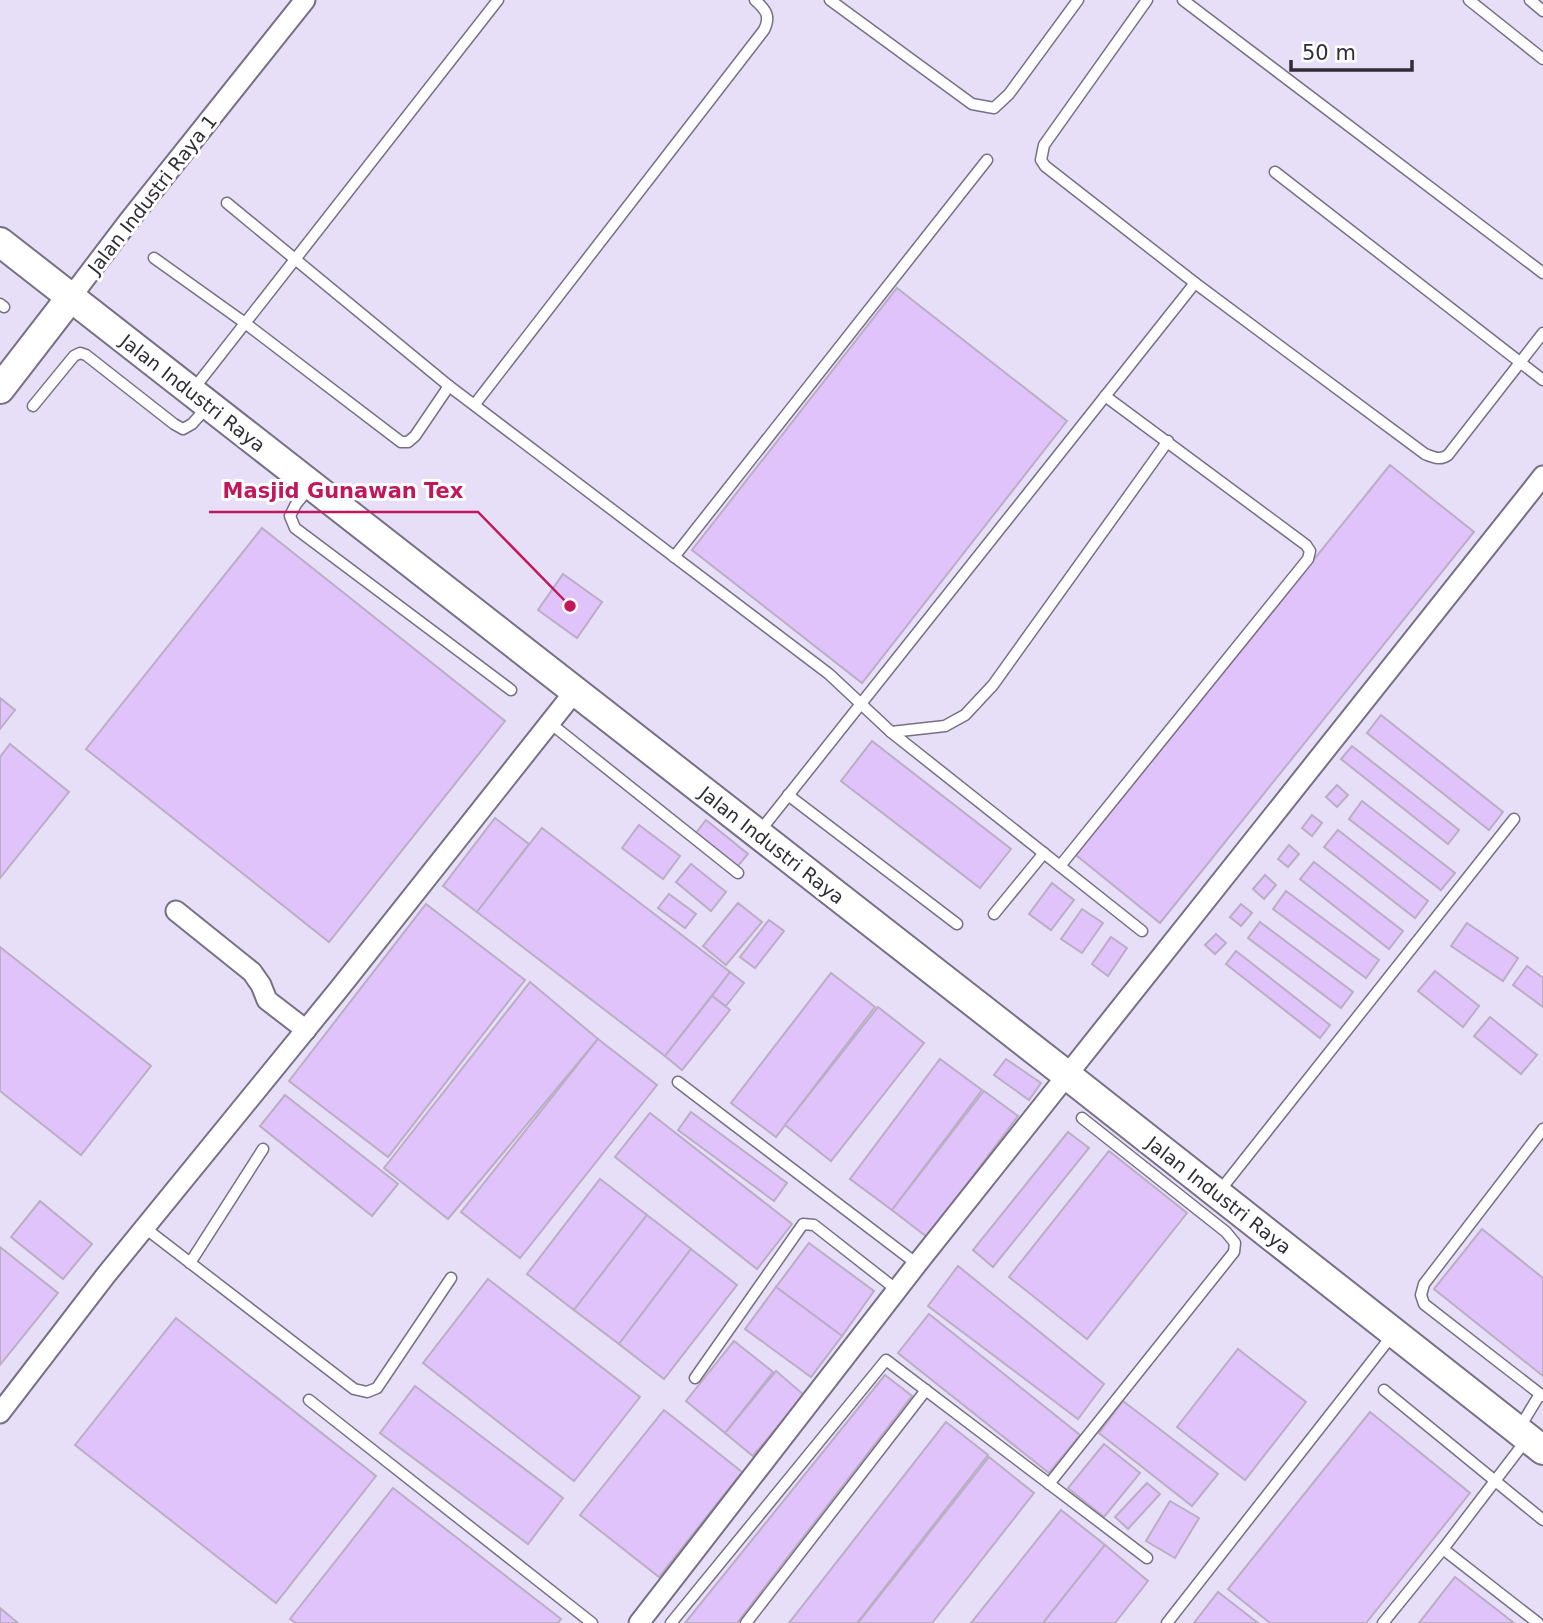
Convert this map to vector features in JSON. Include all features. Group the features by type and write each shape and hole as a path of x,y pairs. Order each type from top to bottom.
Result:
{"street":[{"name":"Jalan Industri Raya 1","path":"0,389 302,1"},
{"name":"Jalan Industri Raya","path":"0,242 1529,1439"},
{"path":"639,1623 917,1264 1543,476"},
{"path":"0,1413 575,691"},
{"path":"176,911 252,972 267,1000 306,1030"}],"lane":[{"path":"33,406 74,356 80,353 174,424 183,429 192,424 200,399 245,323 298,259 498,0"},
{"path":"475,404 764,30 769,20 767,12 755,0"},
{"path":"830,0 972,104 994,108 1009,94 1078,0"},
{"path":"1147,0 1044,145 1041,160 1045,166 1195,283 1425,454 1436,458 1448,455 1543,333"},
{"path":"1182,0 1543,273"},
{"path":"1469,0 1543,59"},
{"path":"1530,0 1543,10"},
{"path":"674,556 987,160"},
{"path":"1275,172 1543,380"},
{"path":"227,203 449,386 829,674 891,732 1142,931"},
{"path":"153,258 245,323 401,442 408,442 415,436 449,386"},
{"path":"757,834 1195,283"},
{"path":"1060,866 1302,566 1310,551 1306,545 1105,396"},
{"path":"891,732 945,726 965,715 993,685 1168,441"},
{"path":"311,486 290,516 295,528 511,690"},
{"path":"550,723 738,873"},
{"path":"788,795 957,924"},
{"path":"1218,1194 1514,819"},
{"path":"994,914 1044,853"},
{"path":"678,1082 917,1264"},
{"path":"1049,1484 1234,1252 1235,1243 1226,1232 1082,1118"},
{"path":"1382,1623 1529,1439 1542,1395 1424,1304 1421,1295 1424,1284 1543,1129"},
{"path":"190,1263 263,1149"},
{"path":"695,1378 803,1224 814,1225 897,1290"},
{"path":"145,1228 354,1390 367,1392 377,1388 451,1278"},
{"path":"1167,1623 1394,1333"},
{"path":"671,1623 886,1360 1147,1558"},
{"path":"746,1623 926,1390"},
{"path":"1384,1390 1543,1520"},
{"path":"309,1400 592,1623"},
{"path":"1443,1549 1538,1623"}],"shaded area":[{"path":"0,0 1543,0 1543,1623 0,1623"}],"building":[{"path":"897,288 1067,421 862,683 692,550"},
{"path":"1390,465 1474,532 1160,923 1076,855"},
{"path":"262,528 505,721 329,942 86,749"},
{"path":"563,574 602,602 577,638 538,610"},
{"path":"0,698 15,710 0,729"},
{"path":"1381,715 1503,812 1489,830 1367,733"},
{"path":"872,741 1011,849 980,888 841,781"},
{"path":"10,744 69,792 0,878 0,757"},
{"path":"1352,746 1459,830 1448,844 1341,759"},
{"path":"1337,785 1348,795 1337,807 1326,797"},
{"path":"1362,801 1455,873 1441,890 1349,819"},
{"path":"1312,815 1322,823 1312,836 1302,828"},
{"path":"495,818 529,844 477,912 443,886"},
{"path":"706,820 748,854 737,867 696,833"},
{"path":"639,825 680,856 663,879 622,848"},
{"path":"542,828 730,972 665,1056 477,912"},
{"path":"1338,830 1428,901 1415,918 1324,847"},
{"path":"1289,845 1299,854 1288,867 1278,859"},
{"path":"1314,862 1403,931 1389,949 1300,879"},
{"path":"691,864 726,892 711,911 676,882"},
{"path":"1265,875 1276,885 1264,899 1253,889"},
{"path":"1052,883 1074,900 1051,930 1029,914"},
{"path":"1286,891 1379,960 1366,978 1273,909"},
{"path":"669,894 696,914 685,928 658,908"},
{"path":"738,903 762,922 726,965 703,946"},
{"path":"426,904 525,980 388,1157 289,1081"},
{"path":"1241,904 1252,913 1241,926 1230,917"},
{"path":"1082,909 1103,923 1082,953 1061,939"},
{"path":"769,920 784,931 755,968 740,957"},
{"path":"1260,922 1353,992 1341,1008 1248,938"},
{"path":"1467,923 1518,958 1503,981 1451,946"},
{"path":"1216,934 1226,943 1215,954 1205,945"},
{"path":"1111,937 1127,948 1108,976 1092,964"},
{"path":"0,947 151,1066 81,1155 0,1091"},
{"path":"1236,951 1330,1025 1320,1038 1226,964"},
{"path":"1527,966 1543,978 1543,1007 1513,985"},
{"path":"1435,971 1479,1006 1463,1027 1418,991"},
{"path":"730,972 744,983 726,1006 712,996"},
{"path":"831,973 875,1007 776,1137 731,1103"},
{"path":"530,982 598,1039 448,1219 384,1168"},
{"path":"712,996 730,1010 682,1070 665,1056"},
{"path":"878,1007 924,1043 831,1161 785,1125"},
{"path":"1490,1017 1537,1055 1521,1074 1474,1036"},
{"path":"598,1039 657,1085 520,1258 461,1212"},
{"path":"940,1059 982,1090 892,1210 850,1179"},
{"path":"1006,1059 1041,1083 1029,1100 994,1075"},
{"path":"984,1091 1018,1116 927,1237 892,1210"},
{"path":"285,1095 398,1184 372,1216 260,1126"},
{"path":"691,1112 787,1183 774,1201 678,1130"},
{"path":"650,1113 792,1224 757,1269 615,1157"},
{"path":"1068,1132 1089,1148 993,1267 973,1250"},
{"path":"1109,1151 1187,1213 1087,1339 1009,1277"},
{"path":"600,1179 647,1215 574,1310 527,1274"},
{"path":"40,1201 92,1244 63,1279 11,1237"},
{"path":"647,1215 691,1249 619,1344 574,1310"},
{"path":"1482,1229 1543,1278 1543,1376 1434,1289"},
{"path":"809,1243 874,1291 842,1336 776,1287"},
{"path":"0,1247 58,1293 0,1365"},
{"path":"691,1249 737,1285 664,1379 619,1344"},
{"path":"958,1266 1104,1384 1078,1419 928,1306"},
{"path":"488,1279 640,1397 574,1481 423,1363"},
{"path":"776,1287 842,1336 811,1377 745,1329"},
{"path":"929,1314 1080,1435 1049,1473 898,1353"},
{"path":"176,1318 376,1476 276,1603 75,1445"},
{"path":"734,1341 773,1372 725,1433 686,1401"},
{"path":"1238,1349 1306,1402 1245,1480 1177,1427"},
{"path":"776,1371 804,1395 753,1456 725,1433"},
{"path":"885,1375 912,1396 737,1623 685,1623"},
{"path":"415,1386 563,1498 528,1544 380,1433"},
{"path":"1123,1401 1218,1474 1192,1506 1099,1433"},
{"path":"664,1410 742,1472 659,1577 580,1515"},
{"path":"1370,1412 1470,1493 1366,1623 1270,1623 1228,1589"},
{"path":"946,1422 988,1455 857,1623 789,1623"},
{"path":"1104,1444 1140,1473 1104,1517 1068,1488"},
{"path":"989,1457 1034,1493 932,1623 858,1623"},
{"path":"1147,1483 1160,1494 1128,1529 1115,1517"},
{"path":"393,1488 561,1619 558,1623 296,1623 290,1619"},
{"path":"1170,1501 1199,1518 1175,1558 1146,1541"},
{"path":"1061,1510 1105,1545 1043,1623 971,1623"},
{"path":"1105,1545 1148,1581 1115,1623 1043,1623"},
{"path":"1455,1577 1514,1623 1419,1623"},
{"path":"1218,1592 1258,1623 1194,1623"},
{"path":"0,1608 18,1623 0,1623"}],"place":[{"name":"Masjid Gunawan Tex","path":"570,606"}]}
